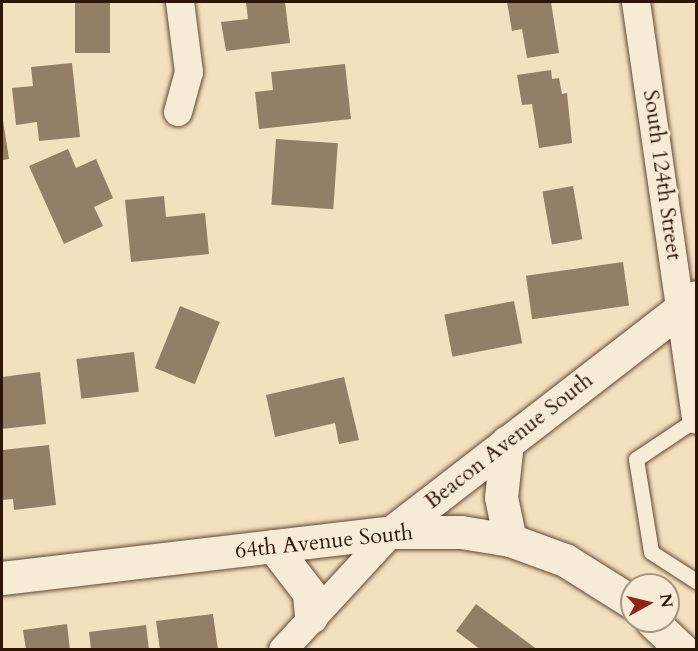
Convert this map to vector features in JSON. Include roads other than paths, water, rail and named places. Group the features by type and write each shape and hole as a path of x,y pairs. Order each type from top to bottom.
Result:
{"street":[{"path":"178,112 189,72 180,2"},
{"name":"South 124th Street","path":"636,2 690,302 696,419"},
{"name":"Beacon Avenue South","path":"283,650 311,617 392,532 690,302"},
{"path":"507,442 501,497 510,540"},
{"name":"64th Avenue South","path":"2,578 392,532 461,532 510,540 565,560 620,594"},
{"path":"273,546 309,593 311,617"},
{"path":"664,633 682,650"}],"lane":[{"path":"696,419 636,459 651,552 696,581"}]}
